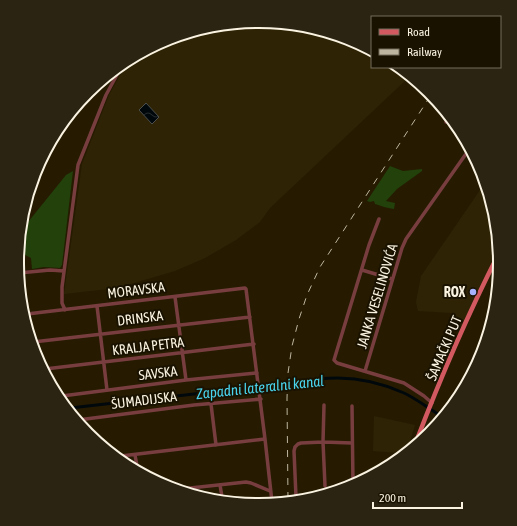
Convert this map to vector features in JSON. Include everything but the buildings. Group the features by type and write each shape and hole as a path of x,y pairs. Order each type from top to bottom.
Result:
{"main road":[{"name":"ŠAMAČKI PUT","path":"420,433 455,348 493,266"}],"street":[{"path":"65,310 62,299 64,271 78,165 106,95 116,77"},
{"name":"JANKA VESELINOVIĆA","path":"365,371 392,279 406,239 466,154"},
{"path":"379,219 369,245 334,360 404,383 424,396 431,404"},
{"path":"25,272 50,270 64,271"},
{"path":"362,270 392,279"},
{"name":"MORAVSKA","path":"30,314 245,288 250,317"},
{"path":"174,297 186,380"},
{"path":"97,306 107,390"},
{"path":"250,317 261,399 271,497"},
{"name":"DRINSKA","path":"37,341 178,324 250,317"},
{"name":"KRALJA PETRA","path":"49,369 254,344"},
{"name":"SAVSKA","path":"66,396 257,372"},
{"name":"ŠUMADIJSKA","path":"83,419 194,405 261,399"},
{"path":"211,404 216,445"},
{"path":"324,404 323,442 325,486"},
{"path":"352,406 353,478"},
{"path":"125,456 265,438"},
{"path":"296,494 294,449 298,444 352,442"},
{"path":"135,455 136,463"},
{"path":"192,488 246,482 270,491"},
{"path":"220,485 222,494"}],"shaded area":[{"path":"258,28 304,33 334,41 371,58 371,68 389,68 405,81 270,208 260,222 236,240 205,258 175,271 117,288 64,294 82,164 109,95 121,73 141,60 169,46 198,36"},
{"path":"481,188 491,232 493,259 461,328 458,318 451,313 418,311 416,302 421,276"},
{"path":"374,416 415,425 410,442 396,453 373,451"}],"green space":[{"path":"390,166 403,171 422,169 422,171 397,189 386,201 395,203 394,209 375,204 374,201 367,201"},
{"path":"73,171 62,265 60,268 44,267 32,269 31,258 25,255 28,222 66,175"}],"water":[{"path":"146,103 159,117 152,124 139,110"}],"waterway":[{"name":"Zapadni lateralni kanal","path":"73,408 291,383 314,379 346,378 380,384 404,393 438,414"}],"railway":[{"path":"288,495 288,373 292,346 307,295 320,267 427,100"}],"place":[{"name":"ROX","path":"473,292"}]}
